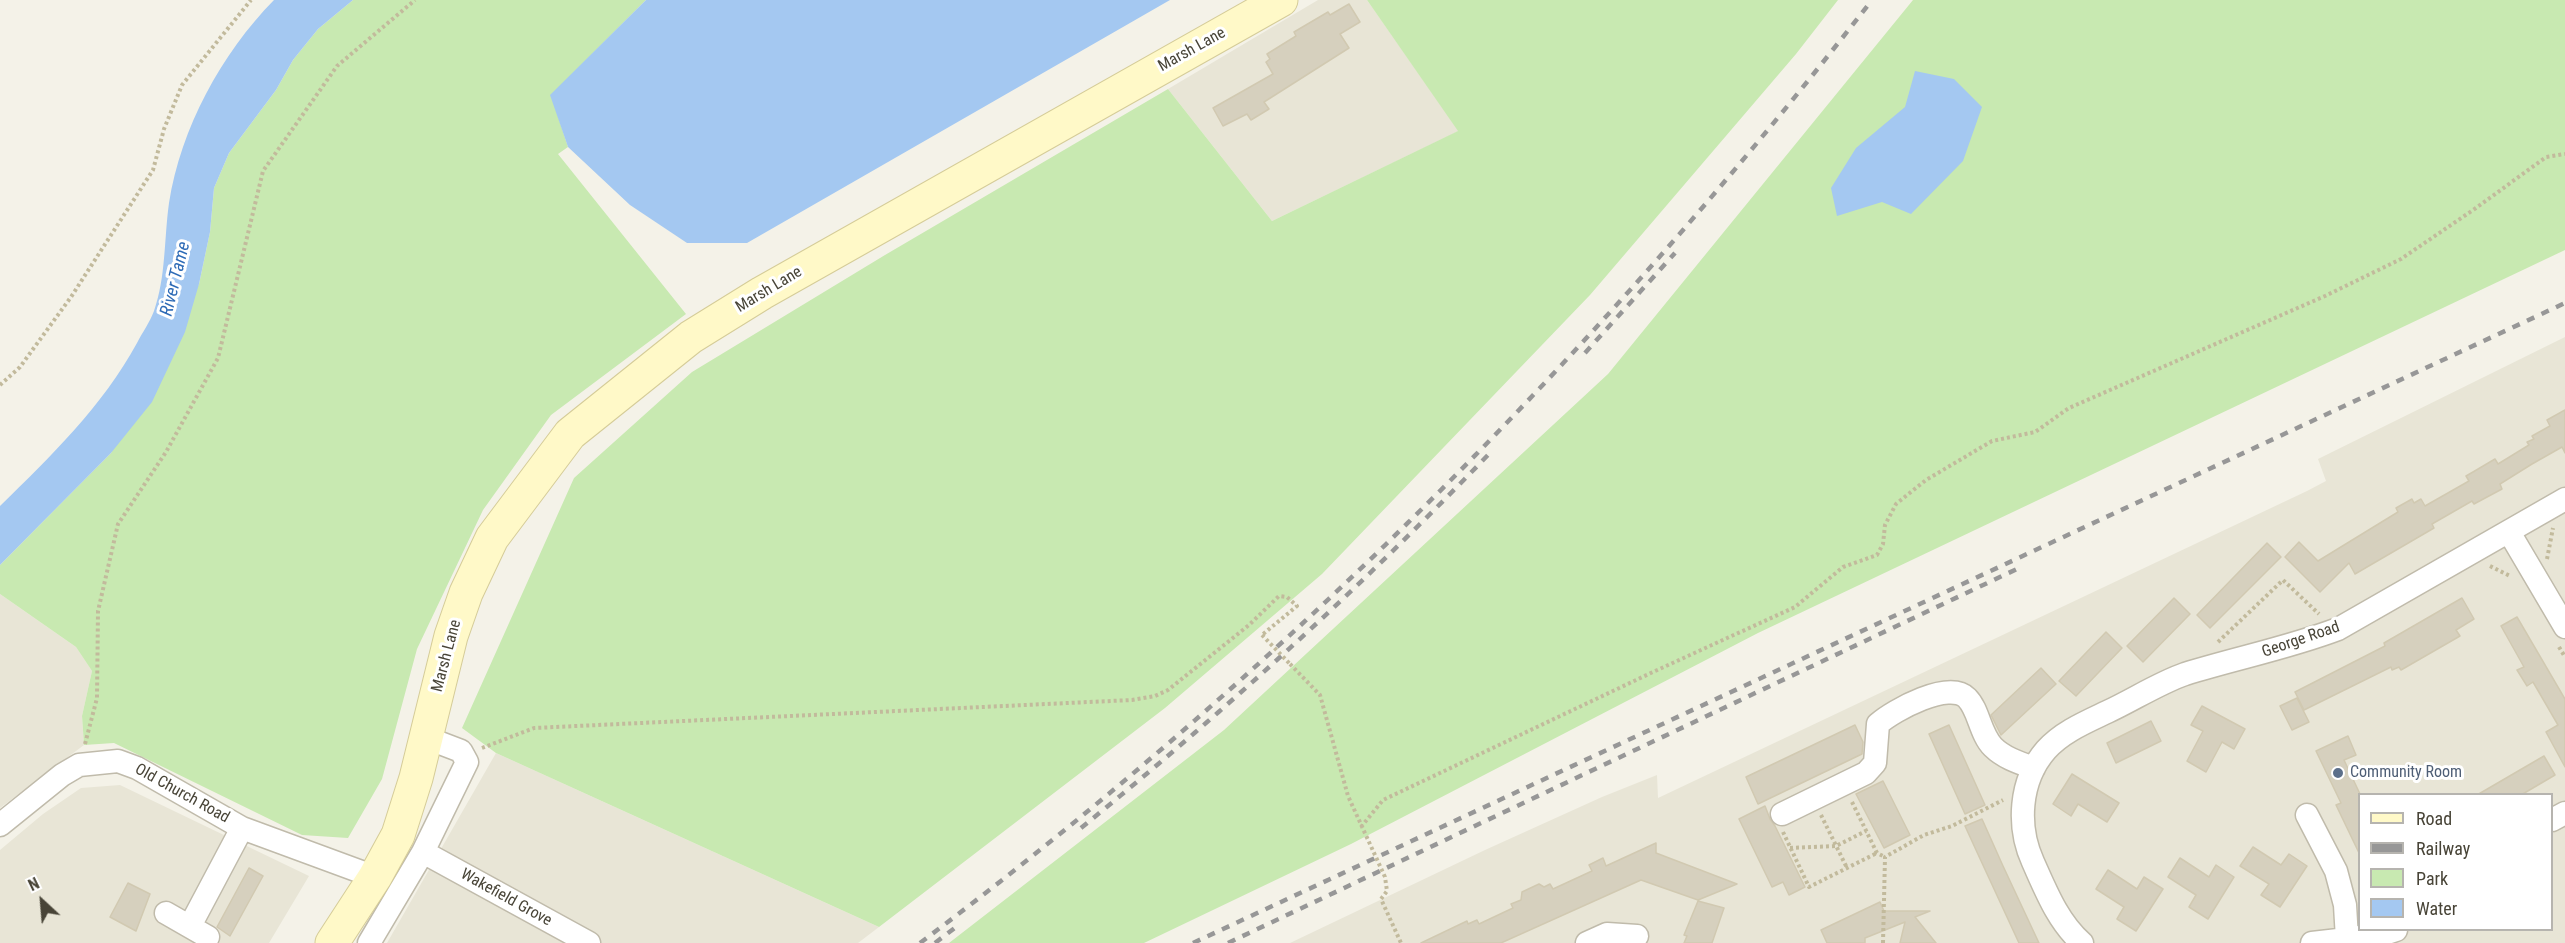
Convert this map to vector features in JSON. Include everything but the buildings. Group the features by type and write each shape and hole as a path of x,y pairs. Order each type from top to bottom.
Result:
{"main road":[{"name":"Marsh Lane","path":"332,943 375,877 398,835 408,810 451,636 466,593 492,538 570,434 691,337 762,293 1281,0"}],"street":[{"name":"George Road","path":"2082,943 2072,934 2049,898 2028,851 2022,818 2031,777 2054,742 2093,719 2183,675 2301,643 2338,629 2565,499"},
{"path":"2509,532 2560,632"},
{"path":"1782,814 1866,773 1875,763 1878,724 1888,716 1939,693 1954,691 1967,698 1992,746 2031,777"},
{"path":"369,943 423,852 467,762 461,752 427,738"},
{"name":"Old Church Road","path":"0,825 62,775 79,765 118,761 137,768 242,828 375,877"},
{"path":"2307,815 2336,872 2345,905 2347,939"},
{"path":"166,913 199,931 242,828"},
{"name":"Wakefield Grove","path":"423,852 589,943"},
{"path":"2313,943 2393,931"},
{"path":"1587,943 1607,934 1637,936"}],"path":[{"path":"0,385 20,367 71,297 153,170 164,129 182,86 251,0"},
{"path":"79,765 97,698 99,611 118,524 166,452 218,358 263,171 337,66 415,0"},
{"path":"1361,827 1383,800 1653,672 1795,608 1843,567 1877,555 1883,544 1885,525 1896,504 1926,480 1992,441 2035,432 2069,408 2325,297 2401,259 2546,157 2565,154"},
{"path":"2546,566 2554,523"},
{"path":"2482,563 2511,577"},
{"path":"2217,643 2283,580 2320,616"},
{"path":"465,756 534,728 1132,700 1155,696 1168,690 1250,625 1279,596 1287,597 1297,606 1262,635 1320,695 1348,796 1385,877 1387,891 1381,899 1401,943"},
{"path":"2560,632 2565,657"},
{"path":"1885,857 1924,835 1952,826 2031,777"},
{"path":"1843,784 1877,853 1885,857"},
{"path":"1813,799 1847,868"},
{"path":"1782,814 1775,817 1809,887 1877,853"},
{"path":"1790,848 1836,846 1866,831"},
{"path":"1883,943 1885,857"}],"shaded area":[{"path":"1318,0 1367,0 1459,131 1272,221 1168,89"},
{"path":"2565,337 2565,943 1290,943 1485,850 1602,797 1657,775 1658,798 2326,481 2318,459"},
{"path":"0,594 76,647 92,671 82,716 84,745 0,808"},
{"path":"496,753 879,927 858,943 387,943"},
{"path":"120,785 309,876 269,943 0,943 0,850 43,814 81,788"}],"green space":[{"path":"353,0 646,0 551,95 568,147 558,154 686,314 551,415 483,510 417,649 382,779 348,838 302,835 114,743 84,745 82,716 92,671 76,647 0,594 0,565 111,453 199,284 210,232 214,188 229,153 276,90 293,60 318,29"},
{"path":"1367,0 1838,0 1796,54 1590,295 1322,574 1165,708 879,927 496,753 462,728 574,478 692,372 885,255 1168,89 1272,221 1458,131"},
{"path":"1913,0 2565,0 2565,250 1758,633 1351,844 1144,943 949,943 1224,730 1608,374"}],"water":[{"name":"River Tame","path":"274,0 353,0 318,29 293,60 276,90 229,153 214,188 210,232 199,284 185,332 152,402 111,453 0,565 0,506 92,410 123,366 154,311 161,285 169,203 183,147 206,94 221,68 237,44"},
{"path":"646,0 1170,0 747,243 687,243 630,205 568,147 550,95"},
{"path":"1915,71 1954,79 1982,107 1963,161 1911,214 1882,202 1837,216 1831,188 1856,148 1905,107"}],"railway":[{"path":"920,943 1053,840 1182,732 1307,620 1428,503 1544,383 1657,259 1767,131 1872,0"},
{"path":"1585,353 1675,253"},
{"path":"1193,943 2565,303"},
{"path":"1081,828 1290,648 1391,553 1488,455"},
{"path":"1228,943 2019,568"},
{"path":"935,943 956,927"}],"place":[{"name":"Community Room","path":"2338,773"}]}
